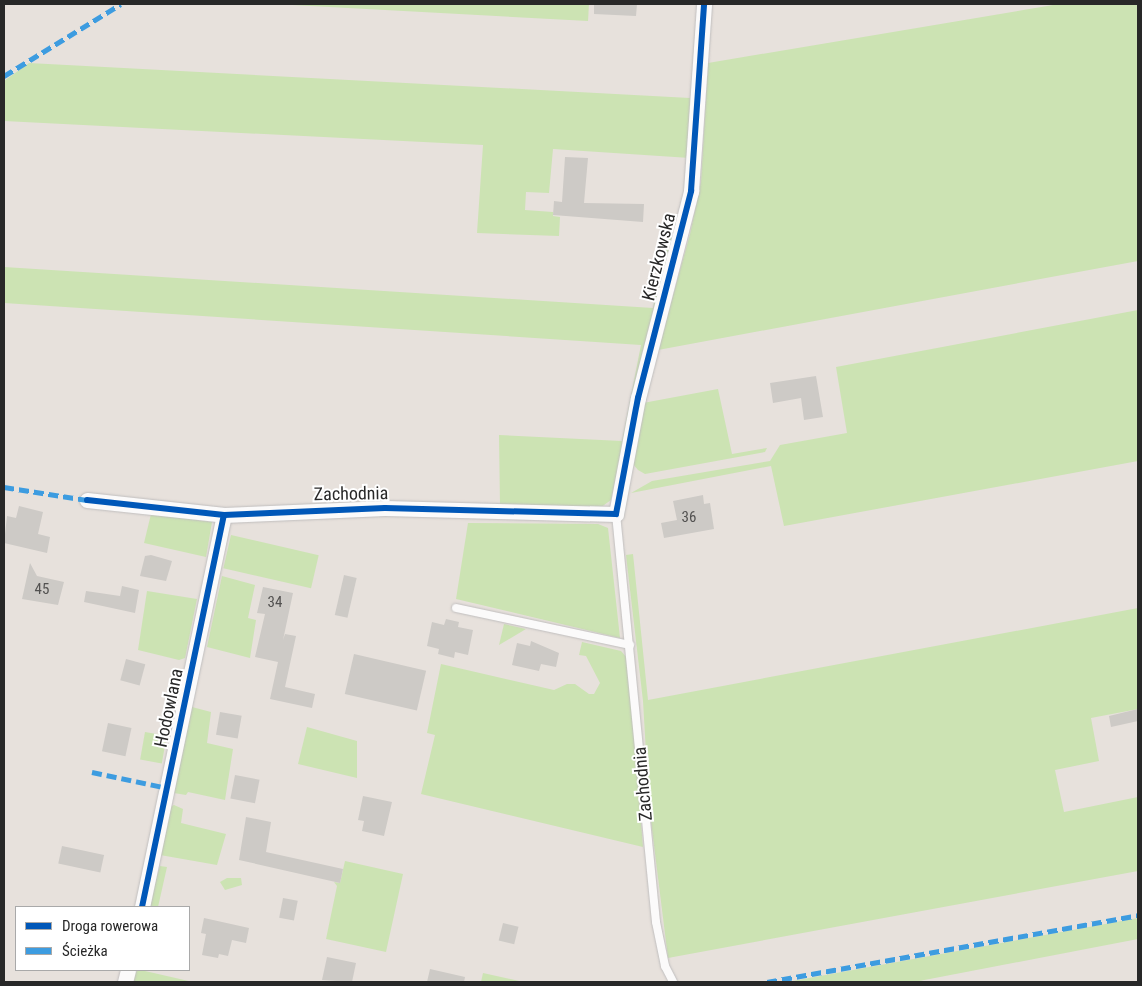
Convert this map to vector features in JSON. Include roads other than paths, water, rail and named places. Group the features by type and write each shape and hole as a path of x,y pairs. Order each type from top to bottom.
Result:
{"street":[{"name":"Kierzkowska","path":"616,514 638,398 691,191 704,4"},
{"name":"Zachodnia","path":"86,500 224,515 385,508 616,514"},
{"name":"Hodowlana","path":"142,906 224,515"}],"lane":[{"name":"Zachodnia","path":"616,514 656,922 665,966 674,982"},
{"path":"456,608 630,645"}]}
